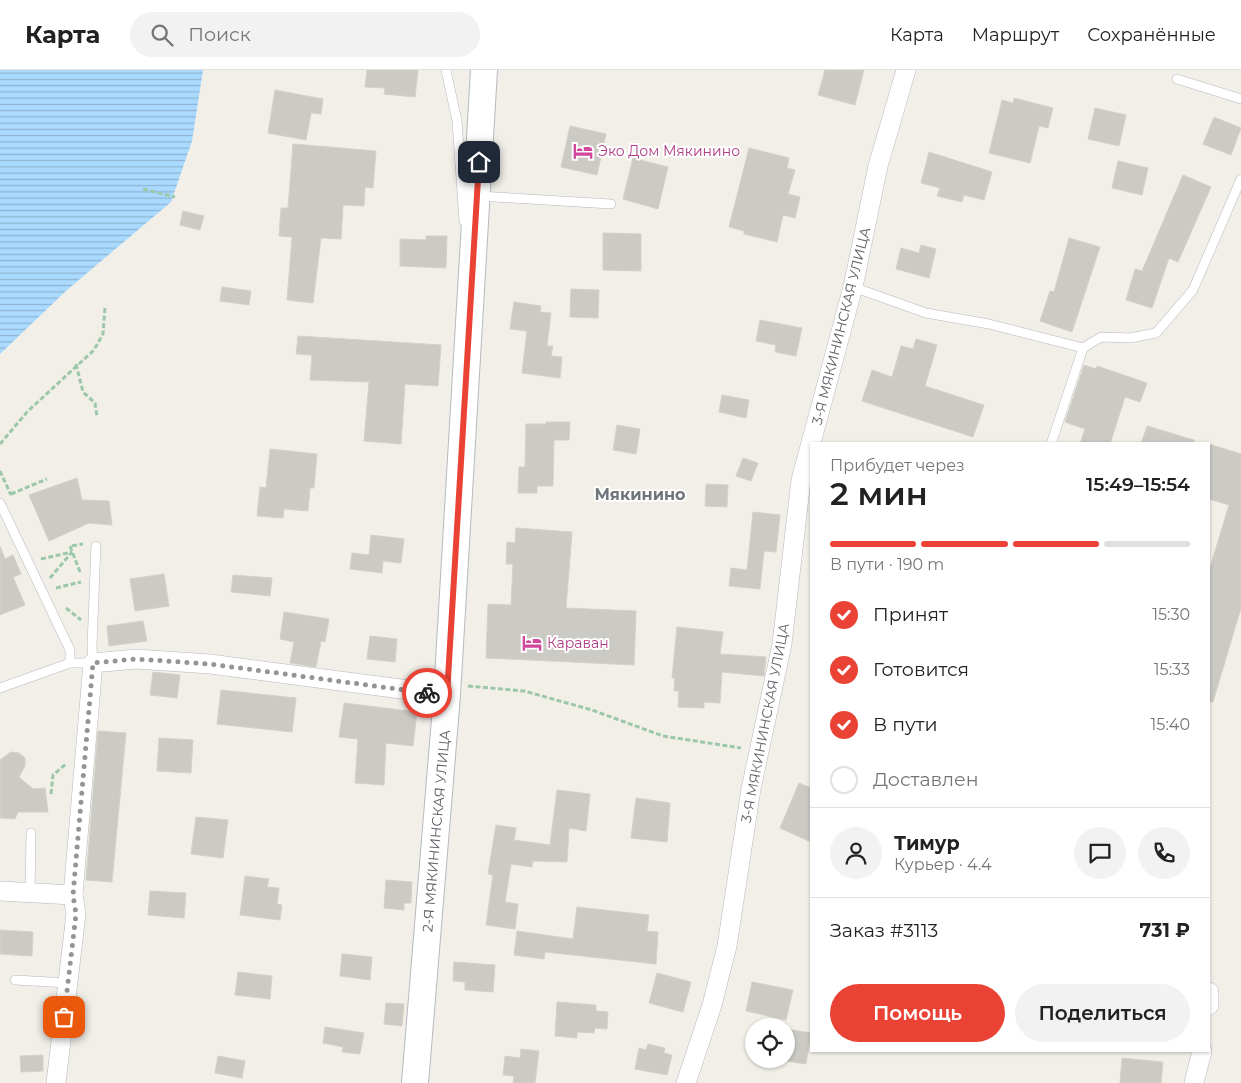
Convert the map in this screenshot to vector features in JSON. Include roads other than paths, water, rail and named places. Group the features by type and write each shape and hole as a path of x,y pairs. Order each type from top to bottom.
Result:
{"street":[{"name":"2-Я МЯКИНИНСКАЯ УЛИЦА","path":"415,1083 447,695 484,70"},
{"name":"3-Я МЯКИНИНСКАЯ УЛИЦА","path":"811,442 853,287 878,166 906,70"},
{"name":"3-Я МЯКИНИНСКАЯ УЛИЦА","path":"686,1083 712,1005 728,946 751,789 782,644 801,480 810,447"},
{"path":"56,1083 76,914 73,895 93,663 136,659 210,664 447,695"},
{"path":"0,892 73,895"},
{"path":"1194,1083 1202,1052"}],"lane":[{"path":"446,70 458,122 462,210 473,264"},
{"path":"1177,79 1241,99"},
{"path":"1051,442 1083,348 1101,337 1130,338 1156,333 1193,290 1241,179"},
{"path":"477,196 611,204"},
{"path":"853,287 926,313 989,324 1083,348"},
{"path":"0,503 70,650 70,664"},
{"path":"0,688 70,664 93,663 96,546"},
{"path":"30,893 32,833"},
{"path":"15,980 68,983"}],"water":[{"path":"0,70 203,70 192,141 171,202 67,290 0,354"}],"place":[{"name":"Эко Дом Мякинино","path":"583,151"},
{"name":"Караван","path":"532,643"}],"district":[{"name":"Мякинино","path":"640,494"}]}
